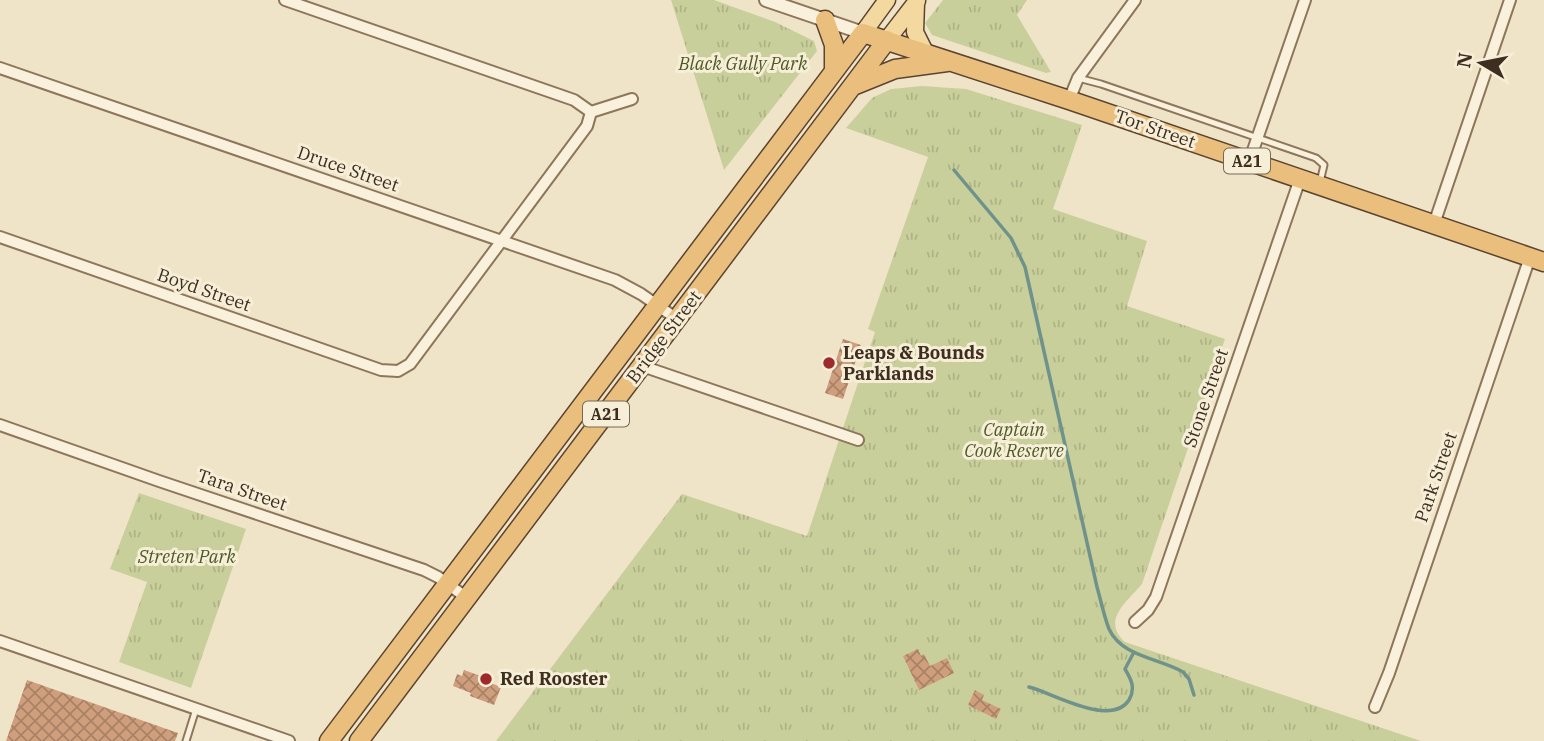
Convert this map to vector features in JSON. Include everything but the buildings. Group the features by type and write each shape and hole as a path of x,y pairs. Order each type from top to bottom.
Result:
{"highway":[{"path":"825,20 834,45 834,69"},
{"name":"Tor Street","path":"863,33 1537,259"},
{"name":"Bridge Street","path":"329,741 863,33"},
{"name":"Bridge Street","path":"359,741 887,40"},
{"name":"A21","path":"852,87 895,69 950,61"}],"main road":[{"name":"Bridge Street","path":"863,33 887,0"},
{"name":"Bridge Street","path":"887,40 917,1"},
{"path":"917,1 915,32 925,52"}],"street":[{"path":"285,0 574,100 591,112"},
{"name":"Tor Street","path":"766,0 863,33"},
{"path":"1069,100 1078,78 1135,0"},
{"path":"1250,162 1305,0"},
{"path":"1434,224 1510,0"},
{"name":"Druce Street","path":"0,68 615,280 677,319"},
{"path":"591,112 632,99"},
{"path":"502,240 587,126 591,112"},
{"name":"Stone Street","path":"1135,622 1148,611 1156,597 1300,179"},
{"name":"Boyd Street","path":"0,237 381,370 398,371 410,364 502,240"},
{"name":"Park Street","path":"1375,707 1390,673 1537,259"},
{"path":"642,366 858,440"},
{"name":"Tara Street","path":"0,425 424,570 467,598"},
{"path":"0,641 196,709 264,737 289,741"}],"lane":[{"path":"1078,78 1321,161 1324,168 1319,185"},
{"path":"186,741 196,709"}],"green space":[{"name":"Black Gully Park","path":"671,0 714,0 775,22 814,41 817,51 724,170"},
{"path":"943,0 1027,0 1017,15 1051,72 1046,73 932,35 925,23"},
{"name":"Captain Cook Reserve","path":"922,86 966,89 1082,125 1053,209 1147,241 1127,306 1225,339 1142,584 1124,604 1116,619 1118,634 1125,642 1421,741 496,741 682,494 807,536 875,332 868,329 928,157 846,128 872,98 891,89"},
{"name":"Streten Park","path":"139,493 246,529 191,688 119,662 147,582 110,569"}],"waterway":[{"path":"954,170 1011,238 1025,267 1097,587 1109,629 1123,646 1183,672 1189,679 1194,695"},
{"path":"1029,687 1096,710 1121,708 1132,692 1131,680 1125,669 1134,652"}],"place":[{"name":"Leaps & Bounds Parklands","path":"829,363"},
{"name":"Red Rooster","path":"486,679"}]}
